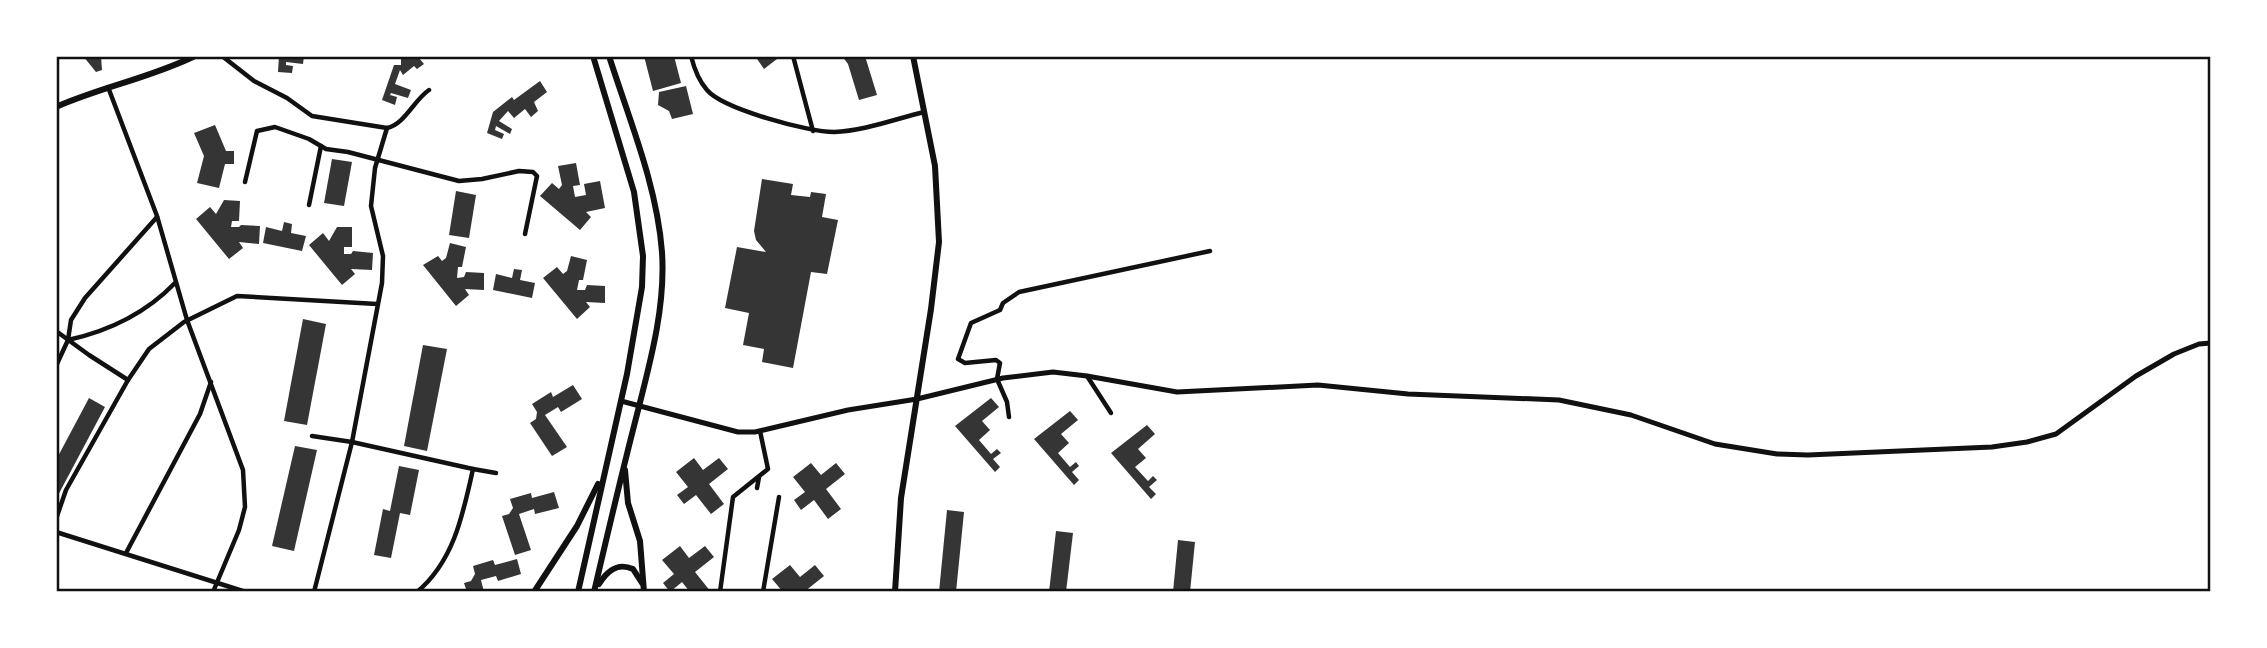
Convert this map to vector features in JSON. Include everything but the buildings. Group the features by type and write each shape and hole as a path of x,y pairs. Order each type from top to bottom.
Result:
{"main road":[{"path":"56,107 174,66 195,56"},
{"path":"578,592 637,328 643,256 634,192 593,56"},
{"path":"594,592 656,332 661,290 662,254 658,220 609,56"},
{"path":"895,592 901,498 939,242 935,166 913,56"},
{"path":"626,458 626,492 640,541 644,591"},
{"path":"534,592 582,516 604,469"},
{"path":"594,592 605,575 622,566 633,569 638,574 644,591"}],"street":[{"path":"222,56 254,81 287,98 312,116 387,128 396,126 429,90"},
{"path":"691,56 695,70 708,92 772,121 813,131 835,132 925,112"},
{"path":"793,56 813,131"},
{"path":"108,87 157,216 187,320 243,470 245,507 239,530 213,592"},
{"path":"245,182 257,131 275,127 309,139 326,149 348,152 459,181 482,179 519,170 533,172 537,176 525,234"},
{"path":"314,592 352,442 384,266 372,206 378,161 387,128"},
{"path":"309,205 321,146"},
{"path":"56,365 68,340 71,320 85,298 157,216"},
{"path":"1009,417 1007,402 998,379 1000,363 996,360 965,363 958,359 971,323 1000,310 1003,303 1018,292 1210,251"},
{"path":"68,340 97,334 125,320 160,299 176,283"},
{"path":"56,519 66,490 128,380 149,349 187,320 237,296 377,304"},
{"path":"56,331 128,380"},
{"path":"621,401 738,432 760,431 848,410 917,399 998,379 1053,372 1177,392 1318,385 1408,394 1559,400 1632,415 1715,444 1765,453 1808,456 1992,447 2056,434 2113,392 2174,354 2199,344 2211,343"},
{"path":"1087,376 1111,413"},
{"path":"126,553 200,414 211,382"},
{"path":"720,592 733,497 768,469 760,431"},
{"path":"312,436 496,473"},
{"path":"417,592 449,551 460,527 473,469"},
{"path":"757,488 759,476"},
{"path":"763,592 779,497"},
{"path":"56,532 246,592"}]}
